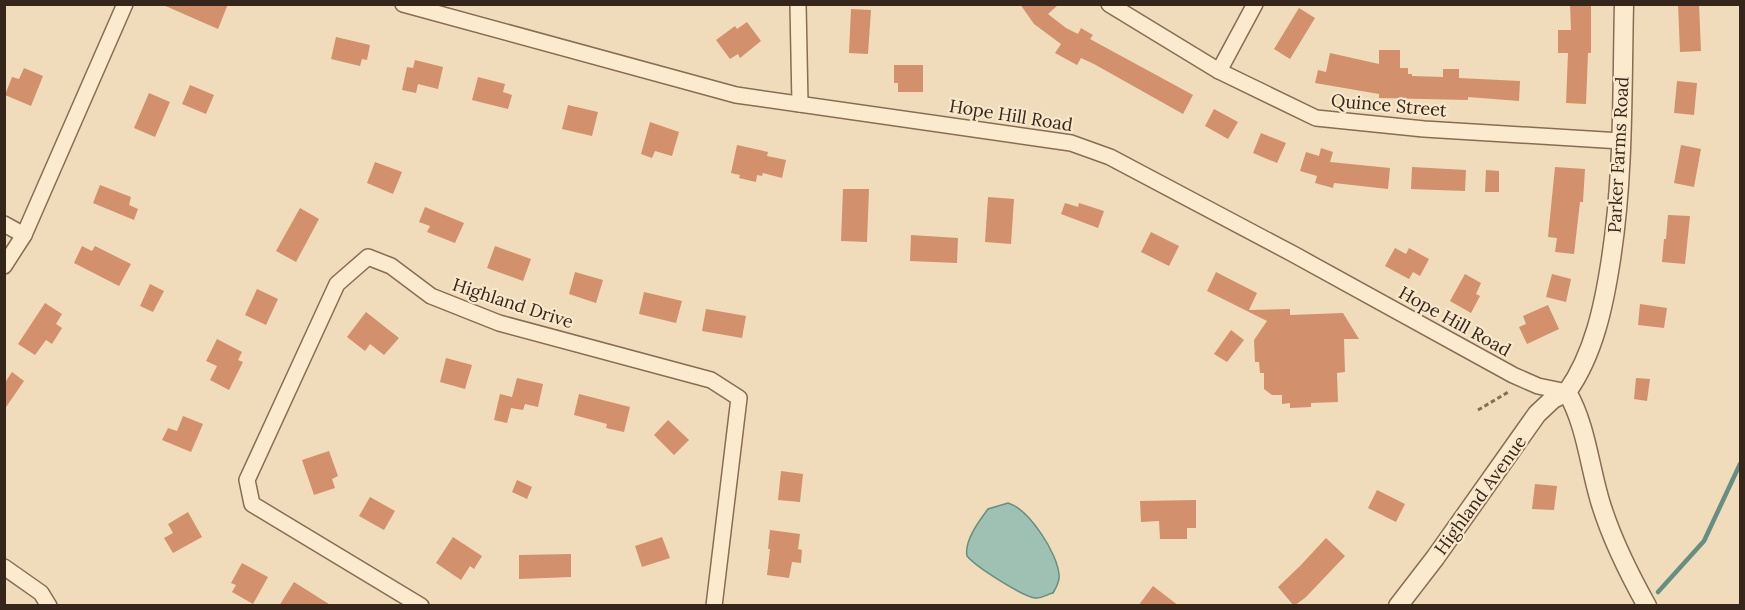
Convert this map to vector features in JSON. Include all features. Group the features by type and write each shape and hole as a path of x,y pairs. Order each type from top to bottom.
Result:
{"street":[{"path":"4,266 24,235 125,4"},
{"name":"Hope Hill Road","path":"403,4 736,94 1071,143 1110,158 1296,255 1513,375 1538,386 1567,392"},
{"path":"798,4 800,104"},
{"name":"Quince Street","path":"1109,4 1218,71 1316,118 1424,129 1621,141"},
{"path":"1218,71 1256,4"},
{"name":"Parker Farms Road","path":"1567,392 1585,361 1605,294 1619,195 1624,4"},
{"path":"4,224 24,235"},
{"name":"Highland Drive","path":"422,606 252,504 247,480 337,284 368,257 391,266 431,296 499,323 711,380 739,398 714,606"},
{"path":"1567,392 1577,410 1600,503 1617,549 1647,606"},
{"name":"Highland Avenue","path":"1398,606 1435,558 1537,414 1553,399 1567,392"},
{"path":"4,567 41,594 49,606"}],"shaded area":[{"path":"1008,503 1025,514 1033,523 1054,556 1059,577 1053,593 1038,598 1029,596 989,574 967,556 970,538 988,509"}],"building":[{"path":"161,4 228,4 218,29"},
{"path":"1020,4 1059,4 1048,14 1066,28 1078,34 1081,28 1093,35 1090,39 1193,95 1183,114 1094,64 1081,58 1077,65 1055,53 1061,44 1034,24"},
{"path":"1570,4 1591,4 1591,53 1588,53 1586,104 1566,103 1568,53 1558,53 1558,30 1571,30"},
{"path":"1678,4 1699,4 1701,51 1680,52"},
{"path":"1299,8 1315,18 1290,59 1274,49"},
{"path":"851,9 871,10 868,54 849,53"},
{"path":"747,22 761,41 740,58 738,54 730,59 716,40 735,26 737,29"},
{"path":"336,37 370,45 367,60 362,59 360,66 331,59"},
{"path":"1379,50 1400,50 1400,68 1408,68 1408,74 1412,76 1443,77 1443,69 1459,69 1459,78 1520,81 1519,101 1468,97 1468,100 1379,98 1379,94 1315,83 1318,70 1326,72 1330,53 1379,64"},
{"path":"415,60 443,67 438,89 418,84 416,93 402,90 407,67 413,68"},
{"path":"894,65 923,65 923,92 898,92 898,83 894,83"},
{"path":"24,68 43,76 31,106 5,95 12,77 19,79"},
{"path":"478,77 505,84 503,92 512,95 508,109 472,100"},
{"path":"1677,81 1697,83 1694,115 1674,113"},
{"path":"190,85 214,95 206,114 182,104"},
{"path":"149,93 170,102 155,137 134,128"},
{"path":"568,105 598,112 592,136 562,129"},
{"path":"1214,109 1238,122 1228,139 1205,126"},
{"path":"650,122 679,132 672,156 655,151 652,158 641,154"},
{"path":"1261,133 1286,143 1277,163 1253,153"},
{"path":"737,145 768,152 767,156 786,160 782,178 763,173 762,176 757,175 756,182 739,178 740,175 731,173"},
{"path":"1681,145 1701,149 1694,187 1674,183"},
{"path":"1321,148 1333,152 1330,162 1390,168 1388,189 1334,183 1333,188 1315,183 1317,176 1300,171 1306,152 1319,156"},
{"path":"375,162 402,172 393,194 367,183"},
{"path":"1412,167 1466,170 1465,191 1411,189"},
{"path":"1555,167 1585,169 1583,202 1580,202 1574,254 1555,252 1557,238 1548,237"},
{"path":"1486,170 1499,171 1499,192 1485,192"},
{"path":"100,185 131,197 129,205 138,209 134,220 93,203"},
{"path":"843,189 869,189 867,242 841,241"},
{"path":"988,197 1014,199 1011,244 985,242"},
{"path":"1065,203 1078,207 1079,203 1104,211 1098,228 1061,214"},
{"path":"425,207 464,223 455,243 427,232 430,226 419,222"},
{"path":"300,208 319,219 296,262 276,251"},
{"path":"1668,215 1690,216 1685,264 1662,262"},
{"path":"1151,232 1179,246 1169,266 1141,252"},
{"path":"911,235 958,238 957,263 910,261"},
{"path":"82,246 92,251 95,246 131,264 119,286 74,263"},
{"path":"495,246 531,259 523,281 487,268"},
{"path":"1395,248 1406,254 1409,248 1429,259 1420,276 1413,272 1409,279 1385,266"},
{"path":"575,272 603,280 596,303 569,294"},
{"path":"1216,272 1257,293 1249,310 1290,309 1290,315 1343,313 1359,339 1344,339 1345,372 1337,373 1338,402 1311,403 1311,407 1290,408 1290,403 1282,404 1282,395 1272,395 1264,389 1264,373 1260,373 1259,362 1255,362 1254,340 1267,321 1207,291"},
{"path":"1465,274 1481,283 1476,294 1480,296 1471,313 1450,301"},
{"path":"1552,274 1571,279 1566,302 1546,297"},
{"path":"150,284 164,291 153,312 140,306"},
{"path":"257,289 278,299 266,325 245,315"},
{"path":"644,292 682,301 676,323 639,314"},
{"path":"45,303 62,314 56,324 62,328 52,344 46,340 35,355 18,344"},
{"path":"1640,304 1667,308 1664,328 1638,325"},
{"path":"1548,305 1559,329 1527,344 1519,327 1526,324 1523,316"},
{"path":"706,309 746,316 742,338 702,331"},
{"path":"366,312 399,338 384,355 370,344 365,351 347,337"},
{"path":"1231,330 1244,340 1227,362 1214,354"},
{"path":"217,339 242,352 238,360 243,362 229,390 210,380 217,366 206,361"},
{"path":"446,358 472,365 465,389 440,382"},
{"path":"12,372 24,381 4,410 4,384"},
{"path":"517,378 543,384 538,407 525,404 523,410 511,408 507,423 494,420 500,394 512,397"},
{"path":"1636,378 1650,379 1647,401 1634,399"},
{"path":"579,394 630,407 624,432 606,428 607,424 574,415"},
{"path":"183,416 203,424 191,452 162,440 168,428 177,431"},
{"path":"668,420 689,440 674,455 654,435"},
{"path":"329,451 338,476 332,479 335,488 314,495 302,460"},
{"path":"781,471 803,474 800,502 778,500"},
{"path":"517,480 532,487 527,499 512,492"},
{"path":"1535,484 1557,486 1554,510 1532,509"},
{"path":"1377,490 1405,504 1396,522 1368,508"},
{"path":"370,497 395,511 384,530 359,516"},
{"path":"1196,500 1196,528 1187,528 1187,539 1160,539 1159,521 1141,522 1140,501"},
{"path":"188,512 202,537 173,553 164,538 173,533 168,524"},
{"path":"770,530 800,534 798,549 802,550 801,563 792,562 789,578 767,575"},
{"path":"453,537 482,556 474,569 470,566 461,580 436,563"},
{"path":"662,537 670,558 642,567 635,546"},
{"path":"1326,538 1345,556 1306,597 1294,606 1278,587"},
{"path":"571,554 571,577 519,579 519,555"},
{"path":"242,563 268,577 253,604 232,592 236,585 231,583"},
{"path":"294,582 332,606 279,606"},
{"path":"1153,586 1179,606 1138,606"}],"waterway":[{"path":"1658,592 1704,541 1740,464"}]}
